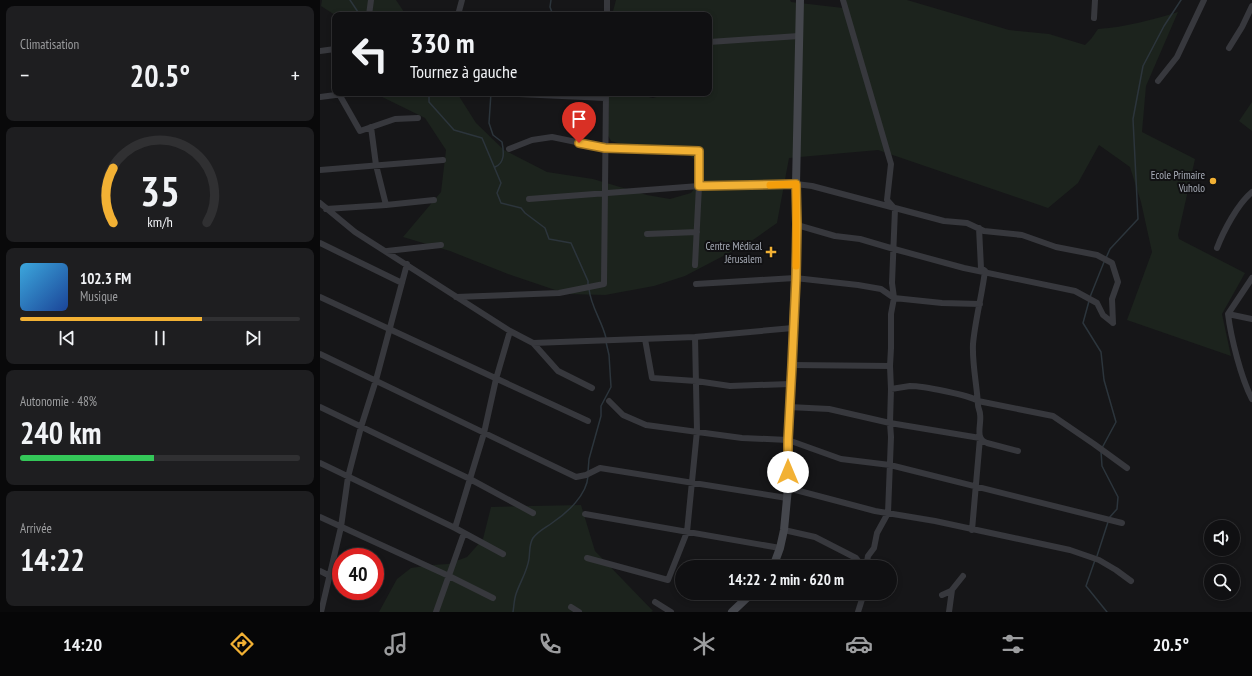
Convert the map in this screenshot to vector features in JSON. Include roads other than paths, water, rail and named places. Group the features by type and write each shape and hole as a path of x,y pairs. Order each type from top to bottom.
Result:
{"street":[{"path":"369,12 371,0"},
{"path":"459,12 462,0"},
{"path":"606,0 607,12"},
{"path":"776,560 784,530 788,488 789,407 796,278 796,184 800,0"},
{"path":"843,0 891,164 887,200 895,209 892,283 894,298 891,314 891,437 888,513 877,533 874,548 868,556 868,560"},
{"path":"1094,18 1095,0"},
{"path":"1158,81 1177,57 1204,0"},
{"path":"1229,48 1252,6"},
{"path":"712,42 799,36"},
{"path":"320,51 332,49"},
{"path":"320,97 332,95"},
{"path":"340,96 360,131 395,119 418,118"},
{"path":"456,297 559,293 604,284 605,96"},
{"path":"371,127 376,164 386,205"},
{"path":"509,149 532,140 552,137 605,148 699,151 696,265"},
{"path":"320,170 376,164 443,160"},
{"path":"528,199 699,186 796,184 832,190 895,209 944,221 968,223 984,231 1022,235 1056,247 1097,255 1112,264 1118,282 1112,299 1113,323 1103,315 1096,303 1075,291 985,271 964,268 860,239 835,236 797,224"},
{"path":"1217,248 1223,232 1252,192"},
{"path":"326,209 434,200"},
{"path":"320,203 355,232 510,331 533,343 558,371 592,388"},
{"path":"979,228 981,268 985,271"},
{"path":"647,234 697,232"},
{"path":"320,243 402,283"},
{"path":"387,252 441,245"},
{"path":"321,612 341,527 348,477 407,264"},
{"path":"972,530 981,416 978,405 975,378 973,344 985,271"},
{"path":"696,284 796,278 882,289 894,298 942,303 980,304"},
{"path":"1252,278 1228,314 1243,379 1252,399"},
{"path":"320,296 588,421"},
{"path":"1228,314 1252,319"},
{"path":"533,343 695,337 793,328"},
{"path":"455,528 484,433 496,379 510,331"},
{"path":"588,558 668,580 687,532 697,431 695,337"},
{"path":"645,339 652,378 696,381 730,386 790,384"},
{"path":"320,354 576,477 589,474 600,468 787,498"},
{"path":"792,365 890,366"},
{"path":"891,389 910,386 927,388 978,401 1052,416 1098,446 1127,468"},
{"path":"609,401 623,415 646,425 742,438 788,440 842,459 890,465 1122,523"},
{"path":"320,407 470,479 533,513"},
{"path":"789,407 829,409 890,423 980,438 982,442 1018,451"},
{"path":"320,463 455,528 503,554"},
{"path":"788,488 888,513 935,521 1070,550 1099,560 1116,570 1131,582"},
{"path":"585,514 780,548"},
{"path":"320,517 449,576 493,598"},
{"path":"784,530 815,537 858,560"},
{"path":"436,612 464,533"},
{"path":"320,571 330,576"},
{"path":"942,595 952,590 963,576"},
{"path":"948,612 952,590"},
{"path":"732,612 745,600"},
{"path":"858,612 862,600"},
{"path":"654,602 671,612"},
{"path":"572,607 579,612"}],"waterway":[{"path":"350,0 358,12"},
{"path":"551,0 550,7 552,12"},
{"path":"1106,258 1110,249 1138,219 1133,119 1143,66 1164,26 1181,0"},
{"path":"430,96 429,102 454,130 482,138 501,183 497,193 501,203 521,208 525,213 545,228 549,239 571,243 588,281 588,285"},
{"path":"491,96 489,123 493,135 502,142 503,150 501,163 495,167"},
{"path":"1090,297 1104,262"},
{"path":"589,289 592,302 606,338"},
{"path":"1089,301 1083,323 1101,352 1104,380 1116,422 1102,448"},
{"path":"588,472 589,459 601,416 601,406 611,387 609,355 606,342"},
{"path":"1101,451 1102,466 1118,497 1117,509 1109,518"},
{"path":"513,612 516,594 528,564 530,545 533,538 539,531 558,519 570,509 584,490 588,476"},
{"path":"1097,556 1108,522"},
{"path":"1095,560 1086,586 1107,612"}],"place":[{"name":"Ecole Primaire Vuholo","path":"1213,181"},
{"name":"Centre Médical Jérusalem","path":"771,252"}]}
